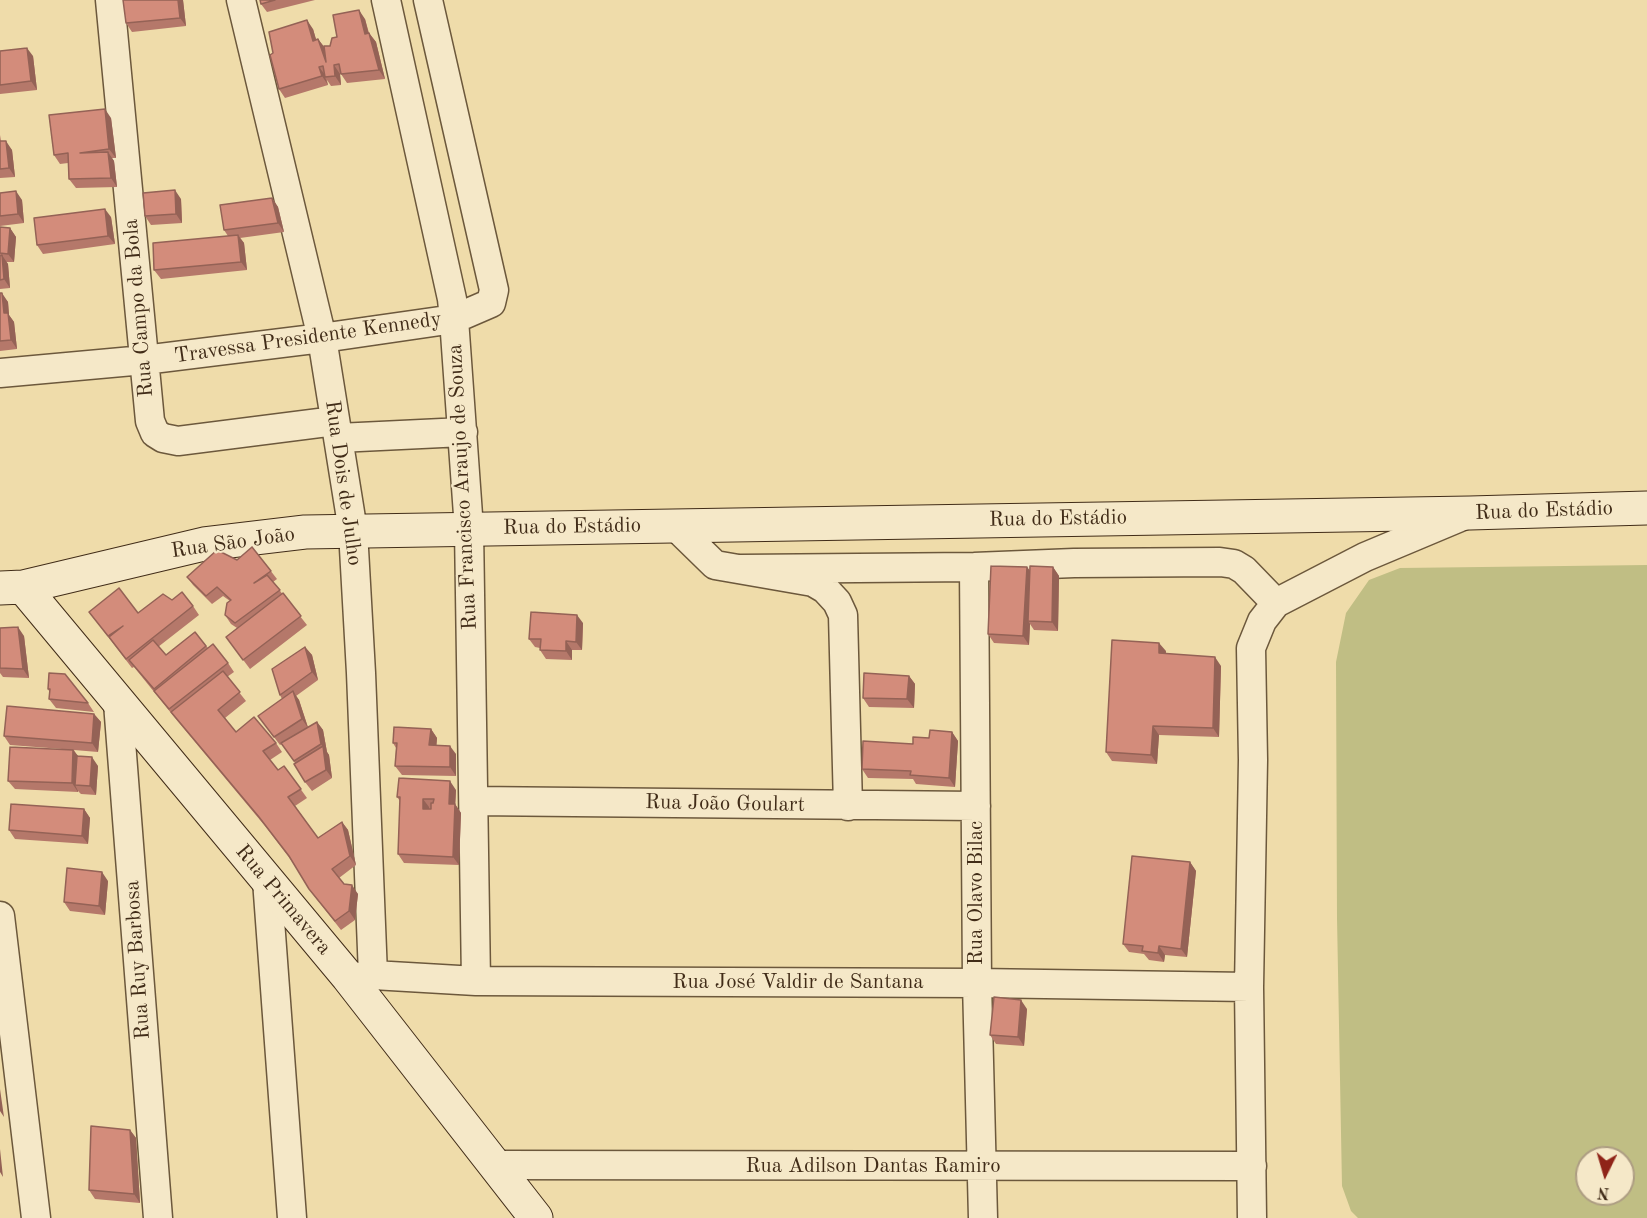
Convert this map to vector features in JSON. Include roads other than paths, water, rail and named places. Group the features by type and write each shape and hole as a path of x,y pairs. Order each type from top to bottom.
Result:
{"street":[{"name":"Rua Campo da Bola","path":"110,0 150,421 155,433 163,438 178,441 336,429"},
{"name":"Rua Dois de Julho","path":"241,0 322,338 353,531 361,673 360,976"},
{"name":"Rua Francisco Araujo de Souza","path":"386,0 452,299 454,319 469,529 476,981"},
{"name":"Travessa Presidente Kennedy","path":"0,373 144,360 322,338 454,319 487,306 494,290 428,0"},
{"path":"336,429 463,432"},
{"name":"Rua do Estádio","path":"469,529 1470,513 1647,508"},
{"path":"1252,1218 1249,987 1253,760 1251,648 1262,621 1276,603 1365,557 1470,513"},
{"path":"674,525 710,562 724,568 974,567 1220,562 1234,564 1244,570 1276,603"},
{"name":"Rua São João","path":"11,587 204,544 305,532 469,529"},
{"name":"Rua Olavo Bilac","path":"974,567 977,983 982,1218"},
{"path":"741,569 813,582 825,589 837,602 843,615 848,806"},
{"name":"Rua Primavera","path":"11,587 118,703 267,880 360,976 494,1165 536,1218"},
{"name":"Rua Ruy Barbosa","path":"118,703 158,1218"},
{"name":"Rua João Goulart","path":"474,801 976,806"},
{"path":"267,880 292,1218"},
{"path":"0,916 36,1218"},
{"name":"Rua José Valdir de Santana","path":"360,976 476,981 977,983 1249,987"},
{"name":"Rua Adilson Dantas Ramiro","path":"494,1165 1252,1166"}]}
